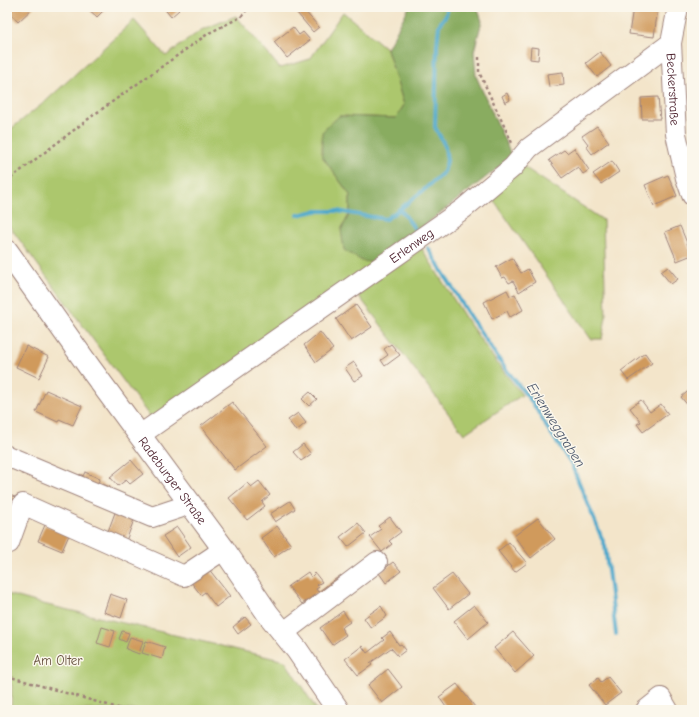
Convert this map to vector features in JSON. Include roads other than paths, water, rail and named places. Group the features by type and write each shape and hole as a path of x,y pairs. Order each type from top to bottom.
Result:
{"main road":[{"name":"Radeburger Straße","path":"7,251 268,614 297,650 338,710"}],"street":[{"name":"Beckerstraße","path":"678,7 671,43 676,134 686,178 692,195"},
{"name":"Erlenweg","path":"140,435 463,209 513,167 529,148 671,43"},
{"path":"7,456 152,517 179,508 188,501"},
{"path":"7,543 9,543 23,504 184,576 214,556 222,548"},
{"path":"283,633 377,562"},
{"path":"646,710 664,704"}],"waterway":[{"name":"Erlenweggraben","path":"418,233 400,209 444,172 447,161 445,146 435,127 437,45 439,25 446,15 448,7"},
{"path":"298,215 315,211 337,211 386,219 400,209"},
{"name":"Erlenweggraben","path":"428,248 467,312 504,367 533,403 546,426 571,463 605,546 616,634"}],"park label":[{"name":"Am Olter","path":"58,660"}]}
